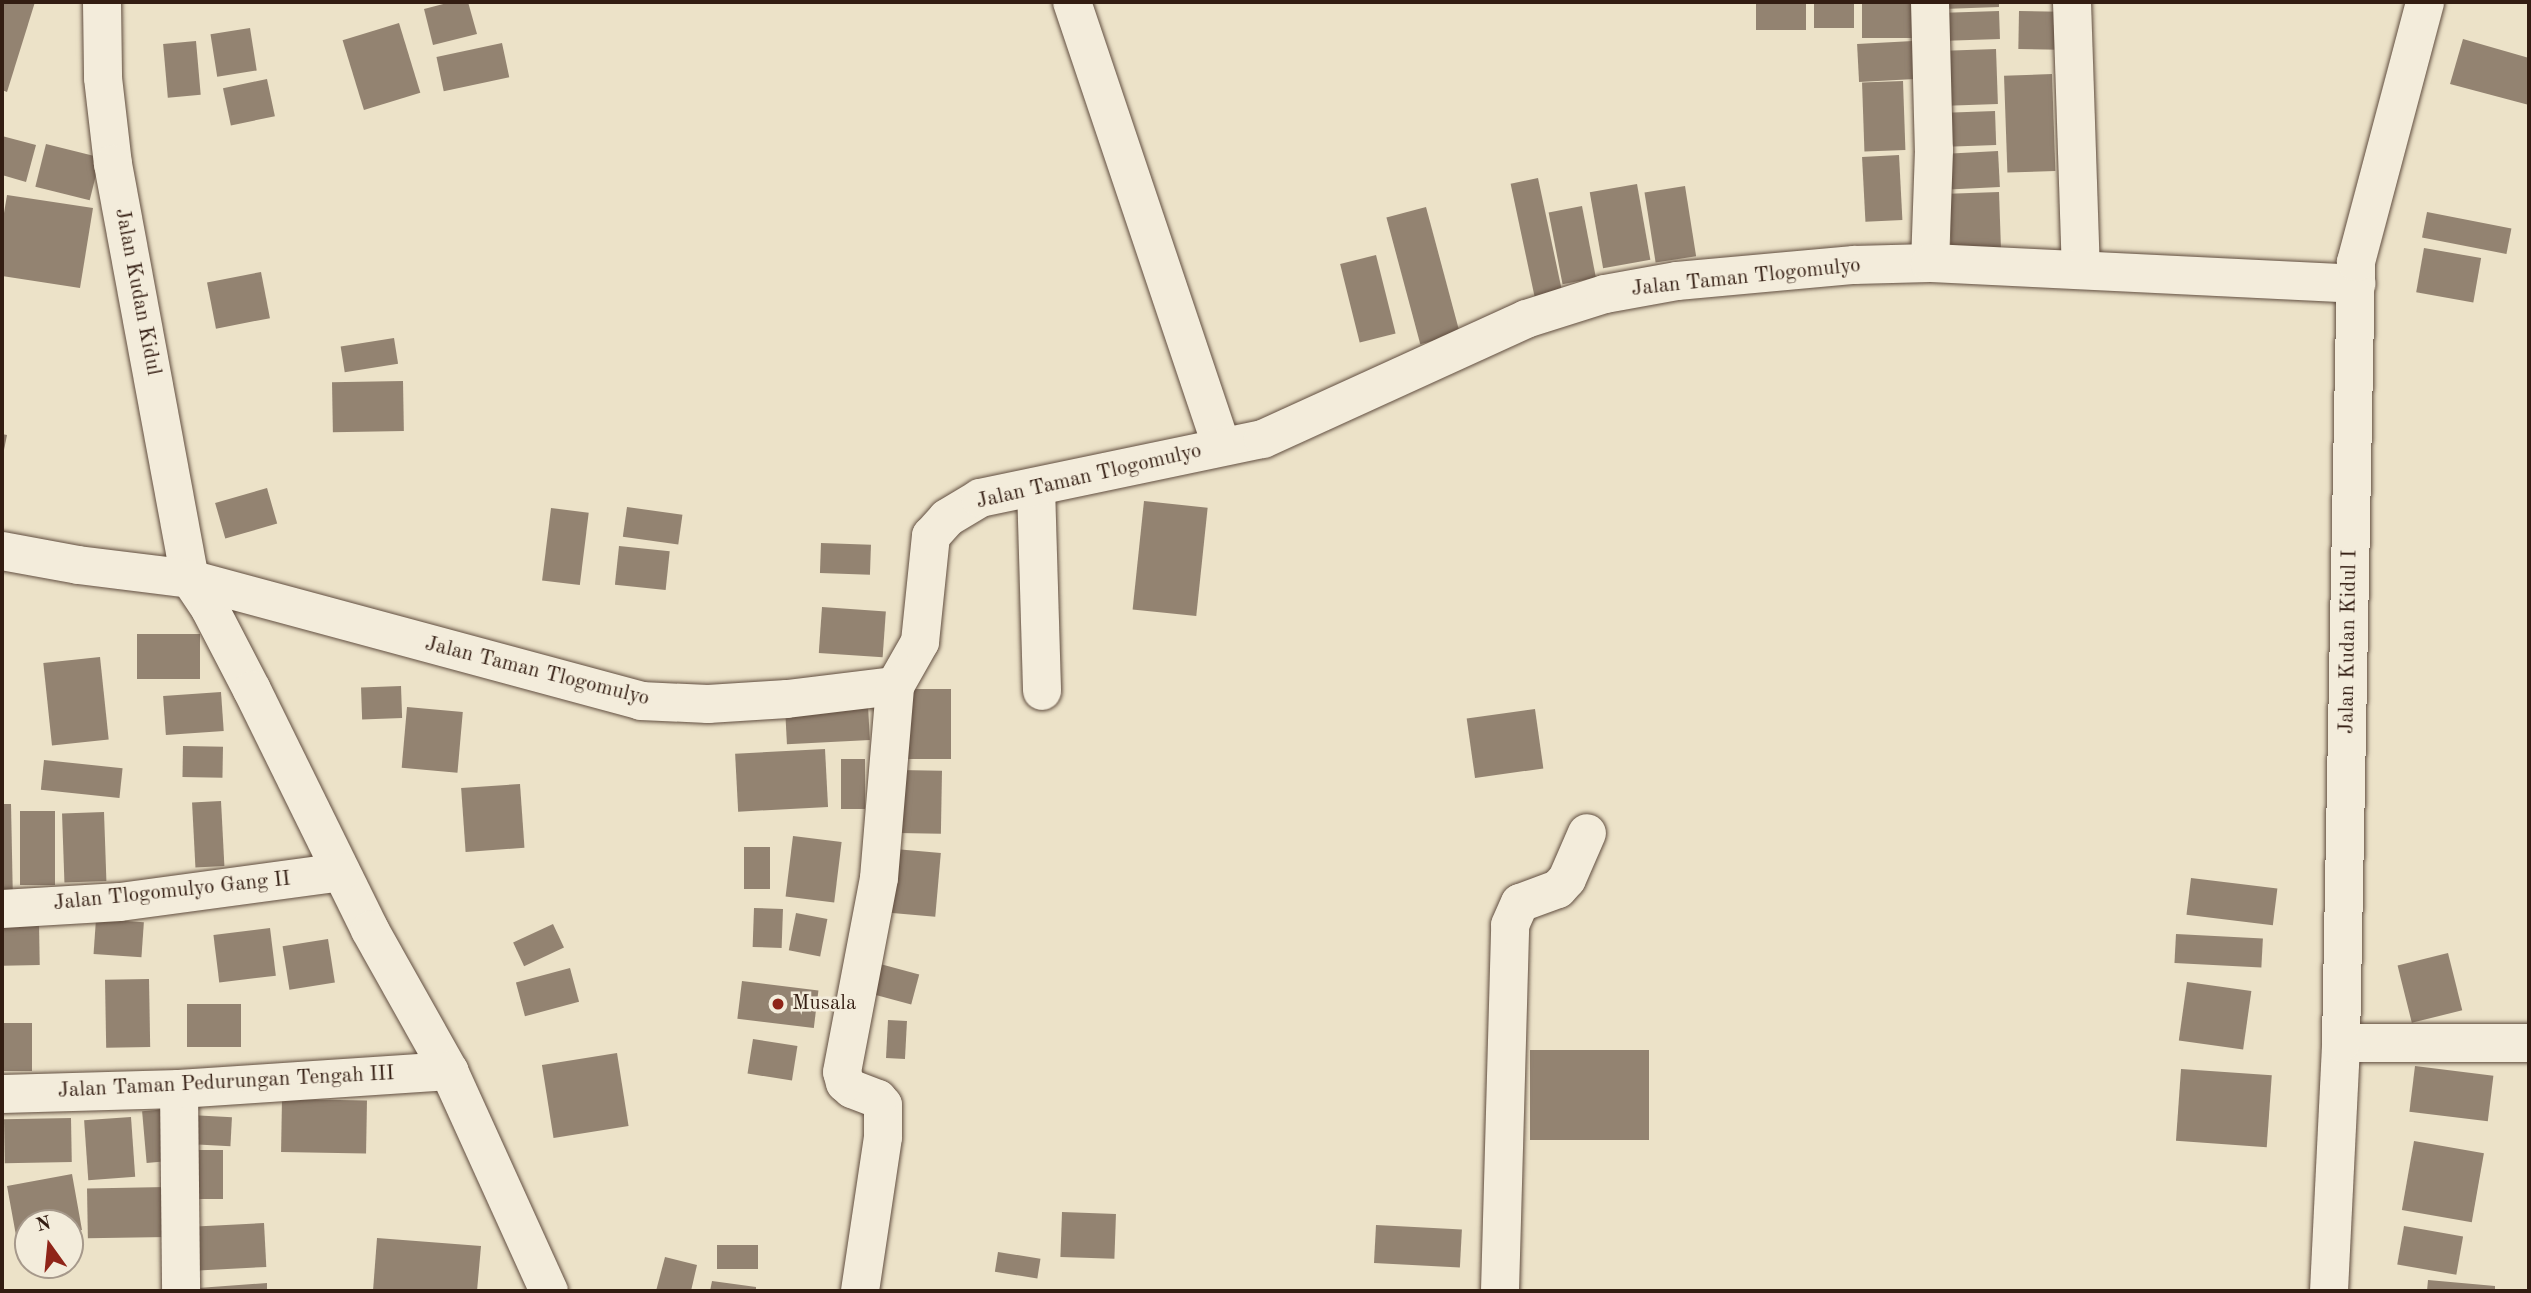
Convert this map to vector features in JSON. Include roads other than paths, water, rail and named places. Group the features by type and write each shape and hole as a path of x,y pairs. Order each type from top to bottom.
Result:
{"street":[{"name":"Jalan Kudan Kidul","path":"102,2 103,78 113,164 190,579"},
{"path":"1072,2 1221,446"},
{"path":"1930,2 1934,150 1930,263"},
{"path":"2072,2 2081,270"},
{"name":"Jalan Kudan Kidul I","path":"2329,1291 2341,1043 2356,262 2425,2"},
{"name":"Jalan Taman Tlogomulyo","path":"2,551 78,565 190,579 641,701 708,704 895,686 920,642 931,536 947,518 980,498 1263,439 1526,318 1605,294 1704,279 1854,265 1930,263 2356,284"},
{"path":"1036,487 1042,691"},
{"path":"190,579 210,609 369,930 449,1071 549,1291"},
{"path":"860,1291 883,1137 883,1105 878,1099 845,1083 842,1072 879,878 895,686"},
{"path":"1500,1291 1510,925 1520,903 1558,888 1567,879 1587,833"},
{"name":"Jalan Tlogomulyo Gang II","path":"2,909 120,902 341,872"},
{"path":"2341,1043 2529,1043"},
{"name":"Jalan Taman Pedurungan Tengah III","path":"2,1094 179,1089 449,1071"},
{"path":"179,1089 181,1291"}],"place":[{"name":"Musala","path":"778,1004"}]}
